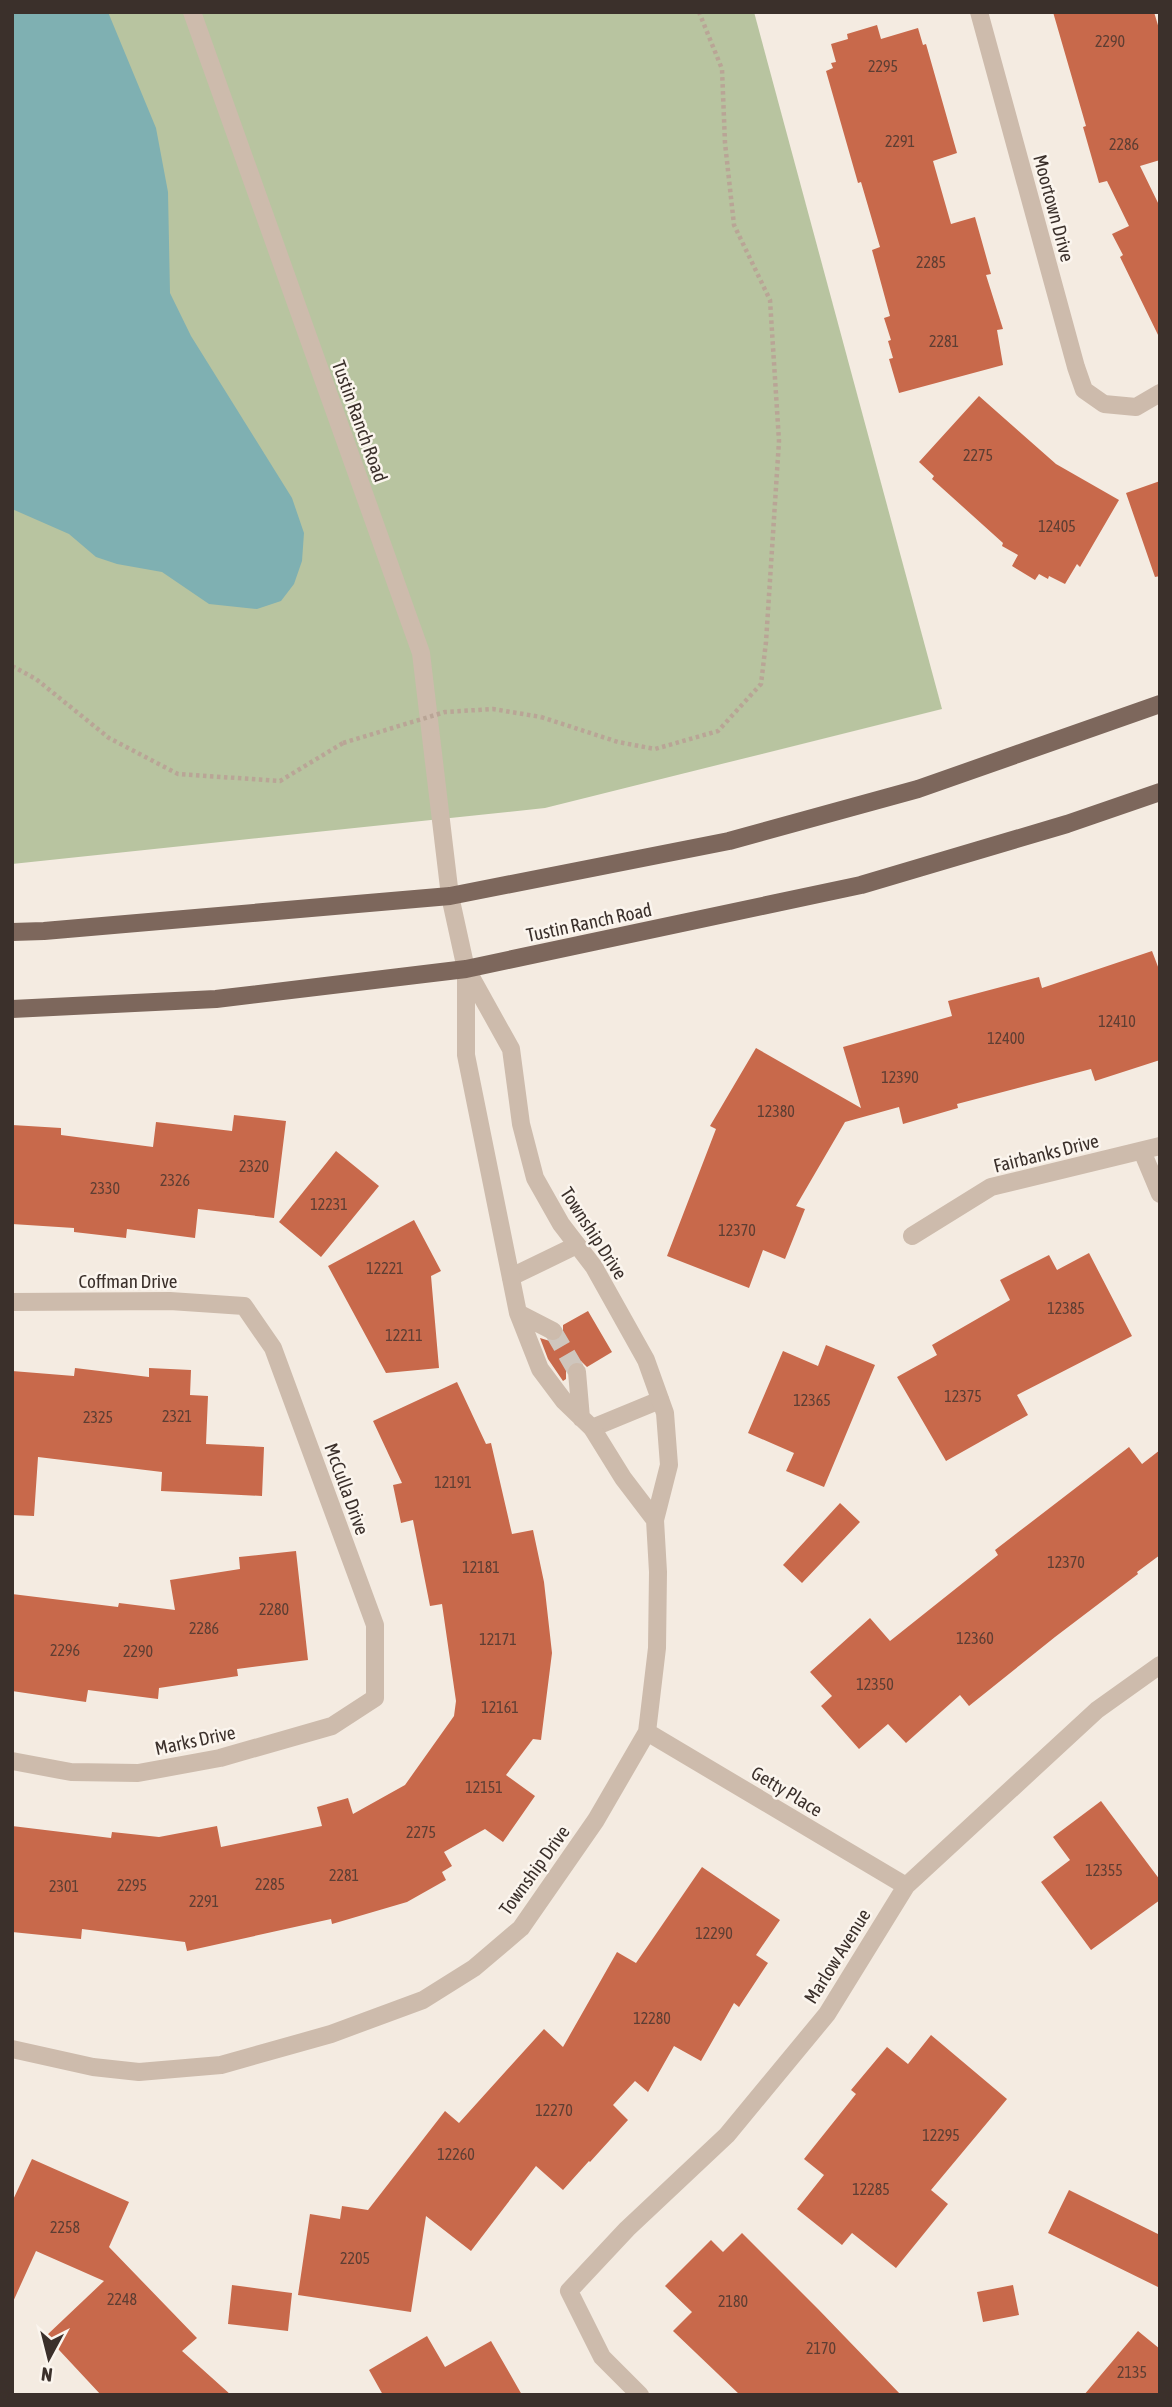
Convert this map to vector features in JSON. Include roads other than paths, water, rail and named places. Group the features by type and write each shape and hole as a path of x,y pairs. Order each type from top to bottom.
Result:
{"main road":[{"path":"12,932 450,896 729,841 918,789 1160,704"},
{"name":"Tustin Ranch Road","path":"12,1009 216,999 466,969 861,885 1067,824 1160,792"}],"street":[{"name":"Tustin Ranch Road","path":"192,12 421,653 450,896"},
{"name":"Moortown Drive","path":"979,12 1084,390 1104,404 1136,407 1160,393"},
{"name":"Township Drive","path":"450,896 466,969 466,1055 518,1313 540,1369 564,1401 586,1423 654,1520"},
{"name":"Township Drive","path":"12,2049 93,2067 139,2071 221,2065 331,2034 424,2000 474,1968 521,1928 596,1820 647,1732 657,1648 658,1572 654,1520 669,1465 665,1413 646,1360 594,1267 561,1224 535,1178 521,1124 511,1049 466,969"},
{"name":"Fairbanks Drive","path":"912,1236 991,1187 1160,1146"},
{"path":"1142,1152 1160,1194"},
{"path":"511,1277 577,1245"},
{"name":"Coffman Drive","path":"12,1302 170,1301 244,1306"},
{"name":"McCulla Drive","path":"244,1306 273,1348 375,1625 375,1698"},
{"path":"518,1313 553,1331"},
{"name":"Township Drive","path":"577,1372 586,1423"},
{"path":"586,1423 660,1400"},
{"name":"Marlow Avenue","path":"640,2395 601,2357 569,2291 627,2229 727,2135 827,2014 906,1886 1097,1710 1160,1665"},
{"name":"Marks Drive","path":"12,1761 71,1772 138,1773 220,1758 332,1726 375,1698"},
{"name":"Getty Place","path":"647,1732 906,1886"}],"water":[{"path":"12,12 108,12 156,128 168,192 170,293 191,336 292,498 304,533 302,561 294,584 281,601 257,609 209,604 162,572 117,564 96,557 69,534 12,509"}],"tunnel":[{"path":"553,1331 577,1372"}]}
